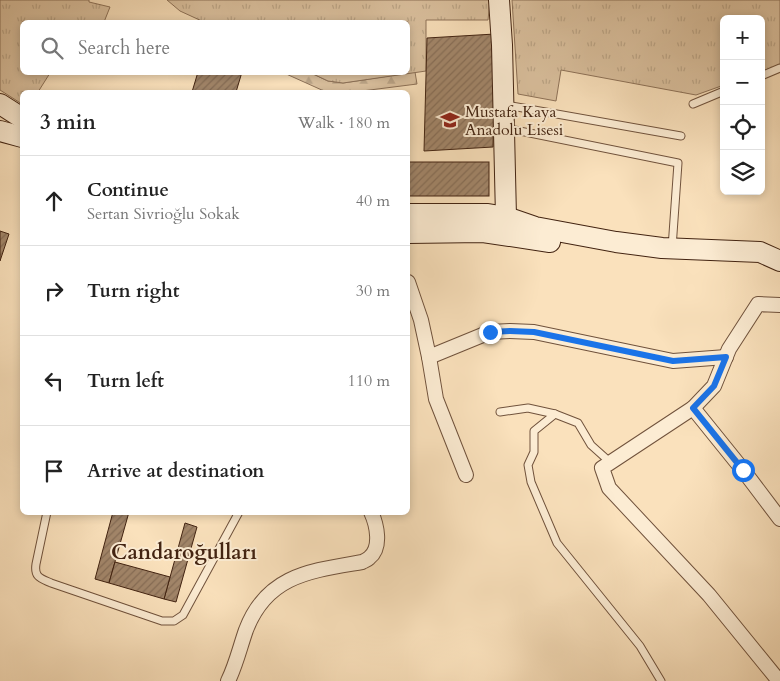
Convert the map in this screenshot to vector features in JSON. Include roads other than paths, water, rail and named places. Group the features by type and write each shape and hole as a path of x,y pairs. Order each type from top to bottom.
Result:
{"main road":[{"path":"499,0 502,45 505,226"},
{"path":"0,104 20,117"},
{"path":"0,131 20,137"},
{"path":"410,214 488,214 505,226 647,259 728,260 758,263 780,261"},
{"path":"410,233 483,232 505,226 535,228 641,245 760,252 780,261"}],"street":[{"path":"410,287 422,320 436,399 466,475"},
{"path":"778,681 709,595 609,488 602,468 693,408 714,386 728,349 758,304 780,304"},
{"path":"429,356 490,332 510,331 534,332 673,361 726,357"},
{"path":"693,408 780,519"},
{"path":"228,681 233,672 246,630 255,611 270,593 279,585 297,576 362,562 369,558 374,552 377,543 375,520 372,515"}],"lane":[{"path":"765,74 780,68"},
{"path":"693,104 720,93"},
{"path":"503,105 681,136"},
{"path":"504,128 678,163 672,248"},
{"path":"500,412 528,408 555,414 578,423 591,445 611,463"},
{"path":"555,414 534,431 534,452 528,465 531,482 557,543 640,646 661,681"},
{"path":"46,515 36,564 36,574 51,583 162,621 174,620 183,614 237,515"}],"place":[{"name":"Mustafa Kaya Anadolu Lisesi","path":"450,120"}],"district":[{"name":"Candaroğulları","path":"184,552"}]}
